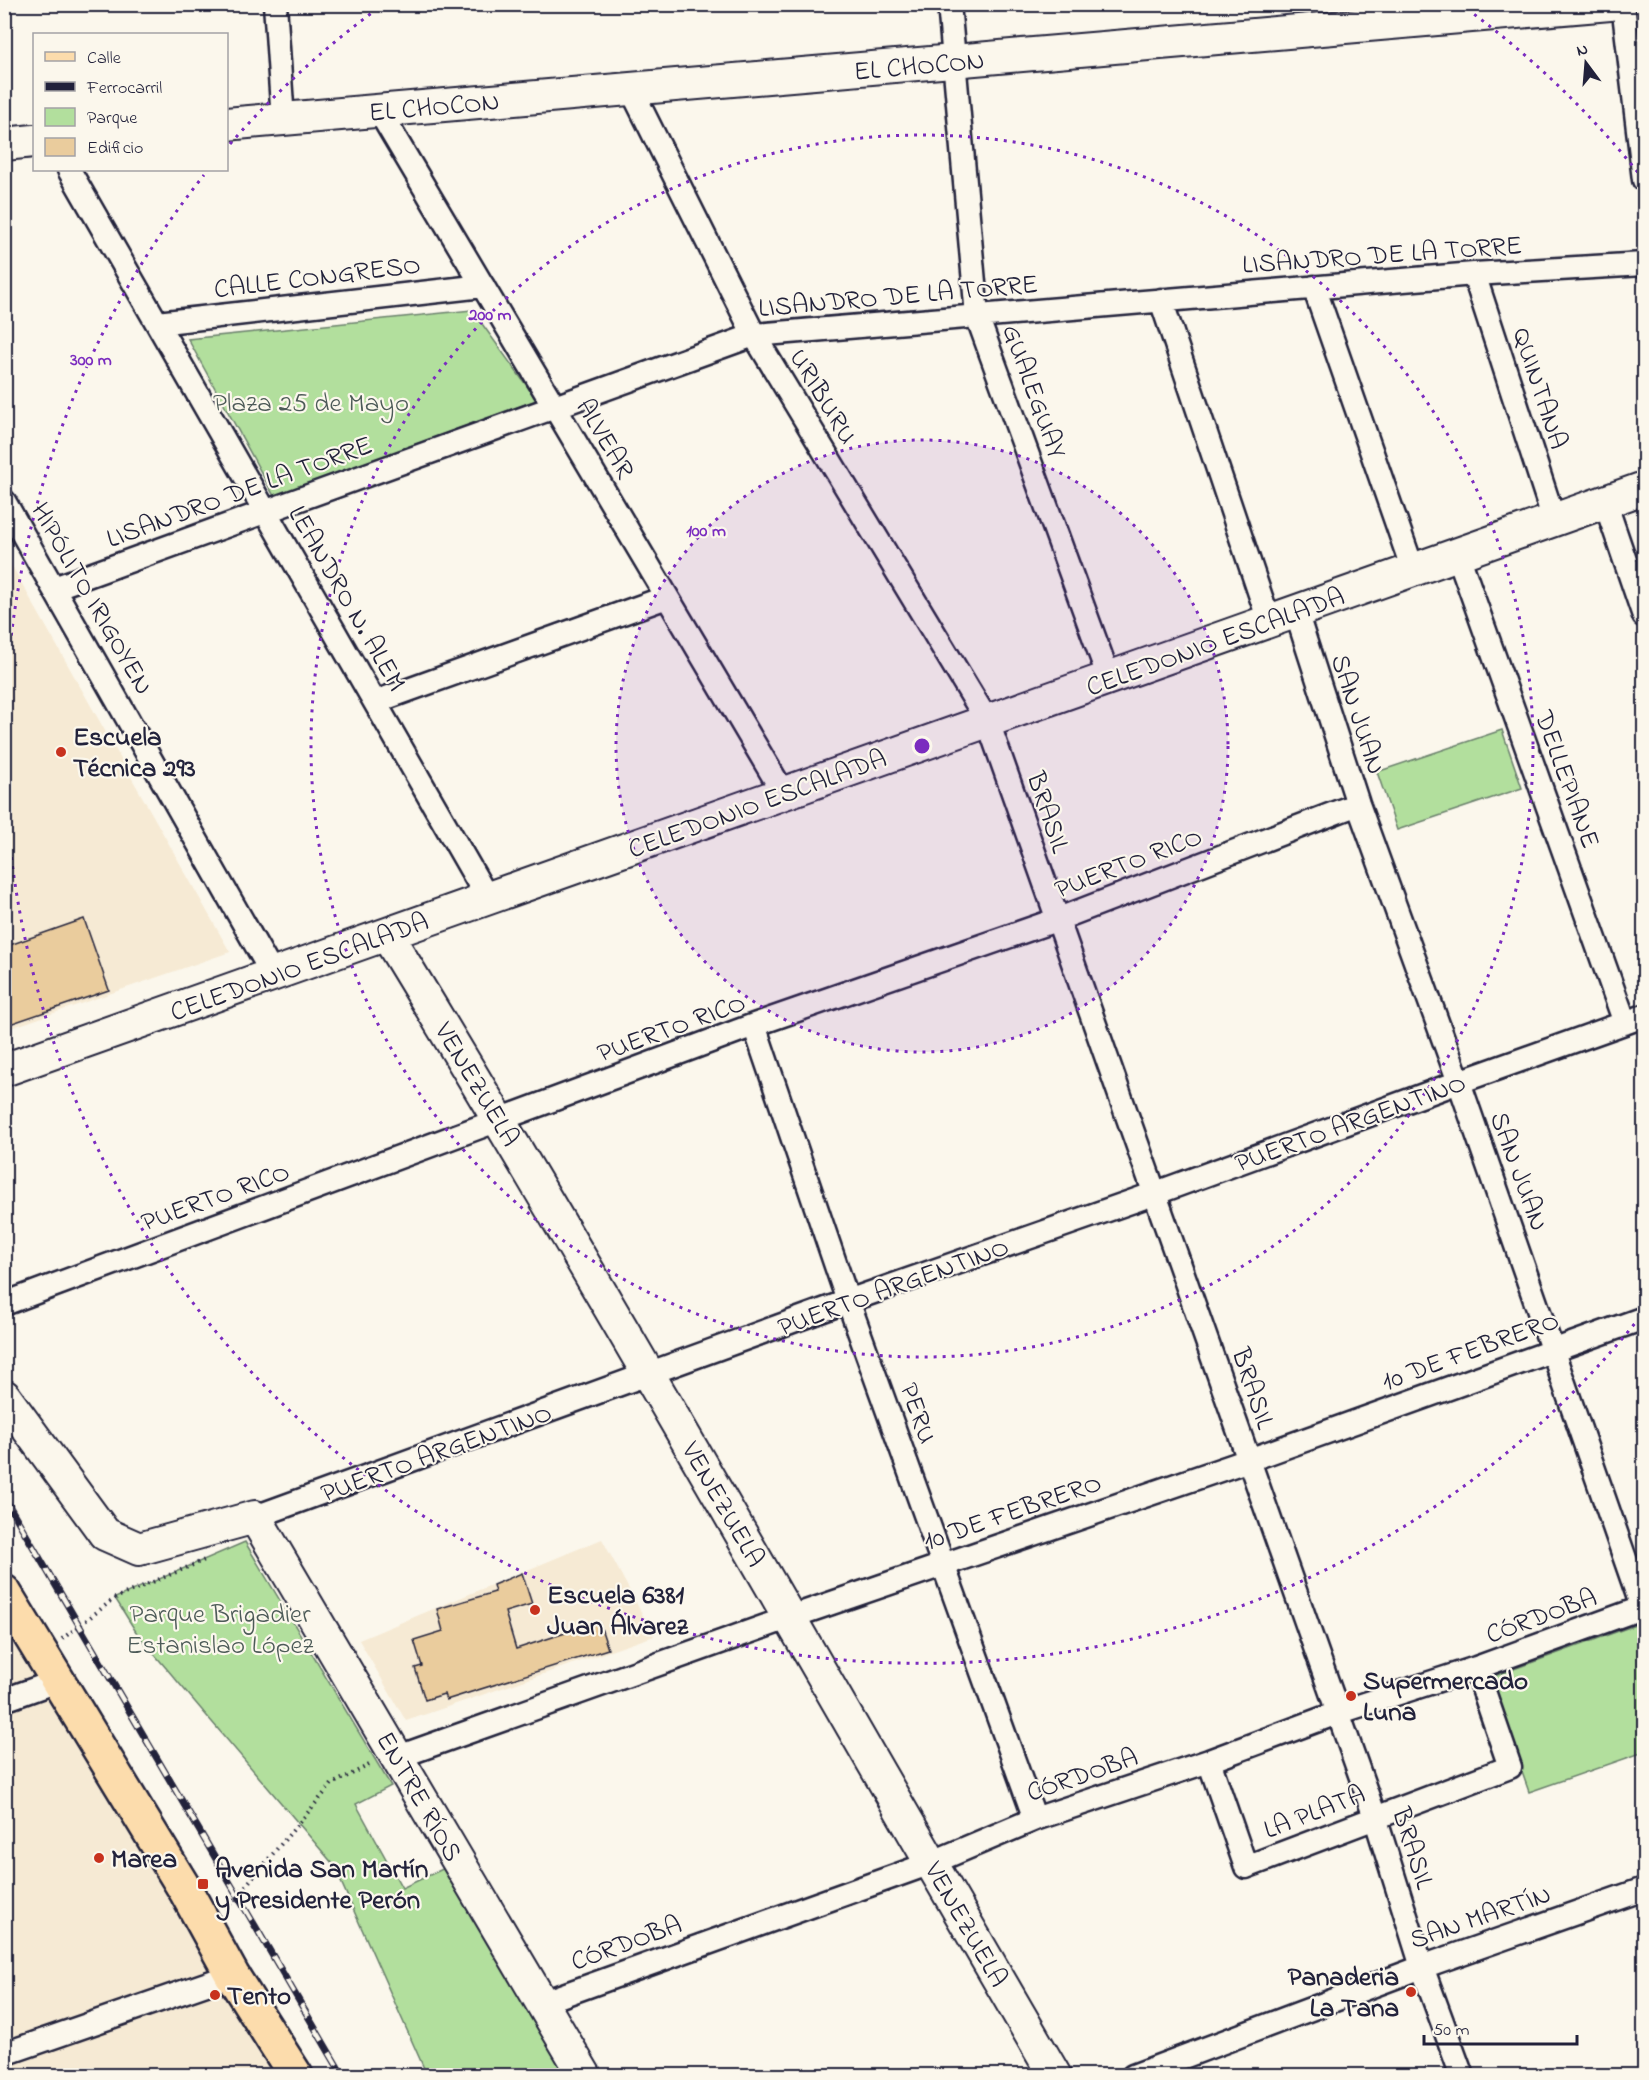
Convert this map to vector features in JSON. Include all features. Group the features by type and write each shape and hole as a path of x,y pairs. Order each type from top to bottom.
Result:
{"main road":[{"path":"4,1592 181,1883 232,1975 296,2076"}],"street":[{"path":"275,4 284,120"},
{"name":"GUALEGUAY","path":"949,4 978,316 1108,678"},
{"name":"EL CHOCON","path":"228,124 954,63 1610,4"},
{"path":"1623,4 1644,180"},
{"name":"URIBURU","path":"632,89 754,335 988,722"},
{"name":"ALVEAR","path":"379,111 784,794"},
{"path":"4,144 33,141"},
{"name":"LEANDRO N. ALEM","path":"70,171 488,899"},
{"name":"LISANDRO DE LA TORRE","path":"54,588 754,335 1474,274 1644,264"},
{"name":"QUINTANA","path":"1474,274 1554,520"},
{"name":"CALLE CONGRESO","path":"157,323 483,286"},
{"path":"1314,287 1413,570"},
{"name":"SAN JUAN","path":"1161,300 1358,804 1554,1350 1644,1609"},
{"name":"CELEDONIO ESCALADA","path":"4,1070 1644,488"},
{"name":"HIPÓLITO IRIGOYEN","path":"4,501 273,975"},
{"path":"1605,502 1644,616"},
{"name":"DELLEPIANE","path":"1458,555 1635,1019"},
{"path":"375,702 667,597"},
{"name":"BRASIL","path":"988,722 1056,920 1156,1193 1375,1817 1422,1966 1462,2076"},
{"name":"PUERTO RICO","path":"4,1304 754,1025 1056,920 1358,804"},
{"name":"VENEZUELA","path":"387,935 501,1121 650,1375 788,1618 1055,2076"},
{"name":"PUERTO ARGENTINO","path":"4,1396 105,1534 139,1549 255,1517 848,1301 1156,1193 1635,1019"},
{"name":"PERU","path":"754,1025 848,1301 1035,1819"},
{"name":"10 DE FEBRERO","path":"398,1757 788,1618 1249,1460 1644,1318"},
{"name":"ENTRE RÍOS","path":"255,1517 585,2076"},
{"name":"CÓRDOBA","path":"542,2002 931,1863 1035,1819 1209,1761 1337,1713 1476,1668 1644,1609"},
{"path":"4,1700 49,1668"},
{"name":"LA PLATA","path":"1209,1761 1245,1867 1510,1767 1476,1668"},
{"name":"SAN MARTÍN","path":"1133,2076 1422,1966 1644,1889"},
{"path":"4,2054 232,1975"}],"path":[{"path":"49,1668 115,1598 213,1556"},
{"path":"208,1930 332,1784 382,1758 398,1757"}],"shaded area":[{"name":"Escuela Técnica 293","path":"4,552 230,952 5,1030 4,1030"},
{"name":"Escuela 6381 Juan Álvarez","path":"602,1539 654,1636 406,1721 359,1640"},
{"path":"5,1589 291,2075 5,2075"}],"green space":[{"name":"Plaza 25 de Mayo","path":"472,310 537,400 274,496 188,339"},
{"path":"1502,730 1522,788 1397,830 1377,772"},
{"name":"Parque Brigadier Estanislao López","path":"245,1542 391,1786 356,1804 402,1888 449,1866 569,2075 427,2075 333,1864 138,1635 115,1598"},
{"path":"1638,1624 1644,1641 1644,1752 1529,1792 1489,1678"}],"building":[{"path":"84,919 109,990 4,1026 4,947"},
{"path":"522,1573 532,1604 505,1612 516,1649 599,1622 608,1649 446,1700 444,1694 425,1700 415,1668 422,1666 414,1640 443,1631 437,1609 495,1592 493,1585"}],"railway":[{"path":"4,1497 343,2076"}],"place":[{"name":"Escuela Técnica 293","path":"61,752"},
{"name":"Escuela 6381 Juan Álvarez","path":"535,1610"},
{"name":"Supermercado Luna","path":"1351,1696"},
{"name":"Marea","path":"99,1858"},
{"name":"Avenida San Martín y Presidente Perón","path":"203,1884"},
{"name":"Panaderia La Tana","path":"1411,1992"},
{"name":"Tento","path":"215,1995"}]}
